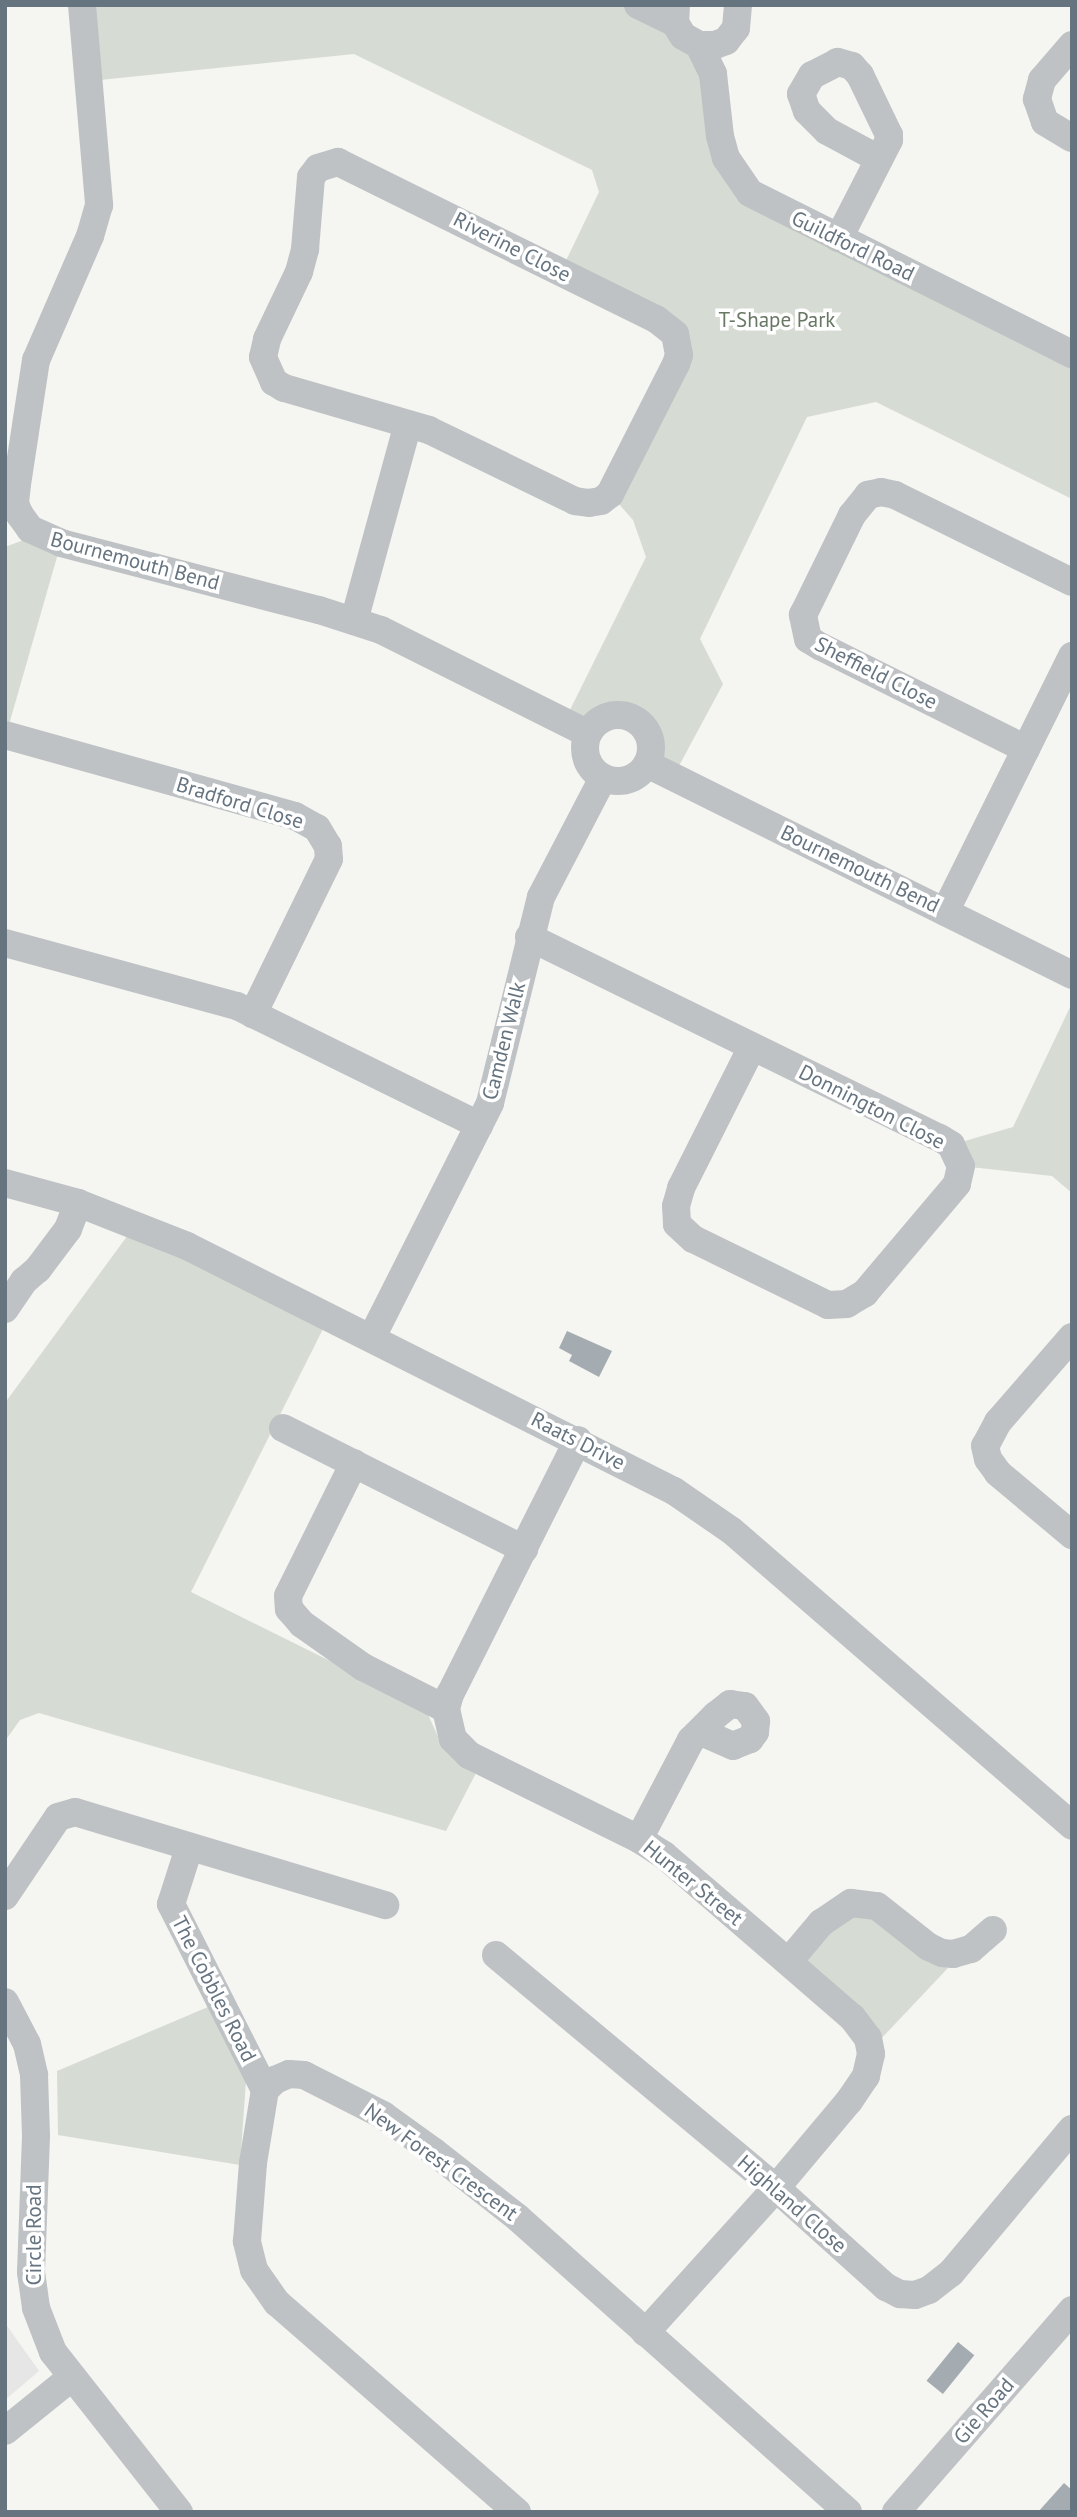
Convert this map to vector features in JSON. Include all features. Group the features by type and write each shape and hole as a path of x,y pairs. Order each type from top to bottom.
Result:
{"street":[{"name":"Bournemouth Bend","path":"82,5 99,205 90,236 36,360 17,484 15,504 20,516 30,529 61,543 381,630 587,733"},
{"path":"638,5 676,14 683,36 732,23"},
{"name":"Guildford Road","path":"732,23 713,74 720,136 726,158 737,178 750,193 1072,354"},
{"path":"1072,45 1042,80 1037,99 1045,122 1072,138"},
{"path":"838,239 879,159"},
{"name":"Riverine Close","path":"338,162 358,169 656,319 675,334 679,345 676,364 617,484 601,501 575,501 450,439 408,424 284,388 267,371 263,357 267,339 299,272 305,249 311,177 317,167 327,163 338,162"},
{"path":"354,621 408,424"},
{"name":"Sheffield Close","path":"1026,749 821,648 808,639 803,615 852,515 868,495 881,492 895,495 1072,582"},
{"path":"945,912 1072,656"},
{"path":"617,714 630,716 646,729 650,740 648,764 633,778 617,781 603,778 586,760 584,742 587,733 601,718 617,714"},
{"name":"Bradford Close","path":"5,735 295,816 317,828 327,846 329,859 253,1014"},
{"name":"Bournemouth Bend","path":"648,764 1072,975"},
{"name":"Camden Walk","path":"372,1337 479,1125 501,1068 529,937 541,897 603,778"},
{"name":"Donnington Close","path":"529,937 752,1046 940,1138 958,1154 961,1166 957,1184 865,1293 847,1304 828,1305 693,1239 677,1224 676,1206 681,1188 752,1046"},
{"path":"5,943 237,1006 479,1125"},
{"name":"Raats Drive","path":"5,1183 78,1203 187,1246 578,1440 674,1491 732,1531 1072,1826"},
{"path":"5,1309 14,1276 38,1269 68,1229 78,1203"},
{"path":"1072,1337 998,1422 985,1446 988,1459 998,1473 1072,1535"},
{"path":"283,1428 524,1549"},
{"path":"354,1464 288,1596 289,1609 302,1624 363,1667 446,1709 450,1694 578,1440"},
{"name":"Hunter Street","path":"446,1709 453,1739 469,1755 639,1839 664,1856 852,2017 868,2038 871,2054 866,2076 849,2101 776,2188 645,2333"},
{"path":"639,1839 677,1763 700,1731"},
{"path":"5,1896 58,1817 75,1812 385,1905"},
{"name":"The Cobbles Road","path":"188,1848 171,1904 265,2090"},
{"path":"789,1961 821,1923 851,1903 877,1906 929,1947 942,1953 953,1954 971,1949 993,1930"},
{"name":"Highland Close","path":"496,1955 776,2188 886,2287 900,2294 915,2295 929,2290 951,2273 1072,2129"},
{"name":"Circle Road","path":"5,2001 27,2044 34,2075 31,2286 46,2337 72,2377 179,2512"},
{"name":"New Forest Crescent","path":"265,2090 275,2080 296,2073 337,2090 383,2115 518,2218 848,2512"},
{"path":"265,2090 253,2163 247,2241 250,2258 260,2280 277,2303 517,2512"},
{"name":"Gie Road","path":"896,2512 1072,2310"},
{"path":"5,2431 72,2377"}],"shaded area":[{"path":"5,2323 39,2371 5,2400"}],"green space":[{"name":"T-Shape Park","path":"82,5 641,5 689,40 737,178 1072,354 1072,499 876,402 807,417 700,639 723,684 673,777 647,764 650,740 646,729 630,716 617,714 594,724 564,722 646,557 633,520 610,494 679,345 561,271 599,192 592,170 354,54 90,81"},
{"path":"30,529 61,543 6,735 5,547 21,541"},
{"path":"1072,1003 1072,1193 1052,1176 961,1166 951,1145 1013,1127"},
{"path":"136,1224 328,1319 191,1592 425,1708 440,1741 476,1773 446,1831 39,1713 20,1720 5,1741 5,1403"},
{"path":"883,1909 948,1968 877,2043 791,1962 835,1914"},
{"path":"208,2007 246,2081 240,2165 58,2135 57,2071"}],"building":[{"path":"567,1331 612,1351 599,1377 569,1361 572,1355 559,1348"},
{"path":"958,2342 974,2355 943,2394 927,2381"},
{"path":"1064,2483 1072,2490 1072,2512 1038,2512"}]}
